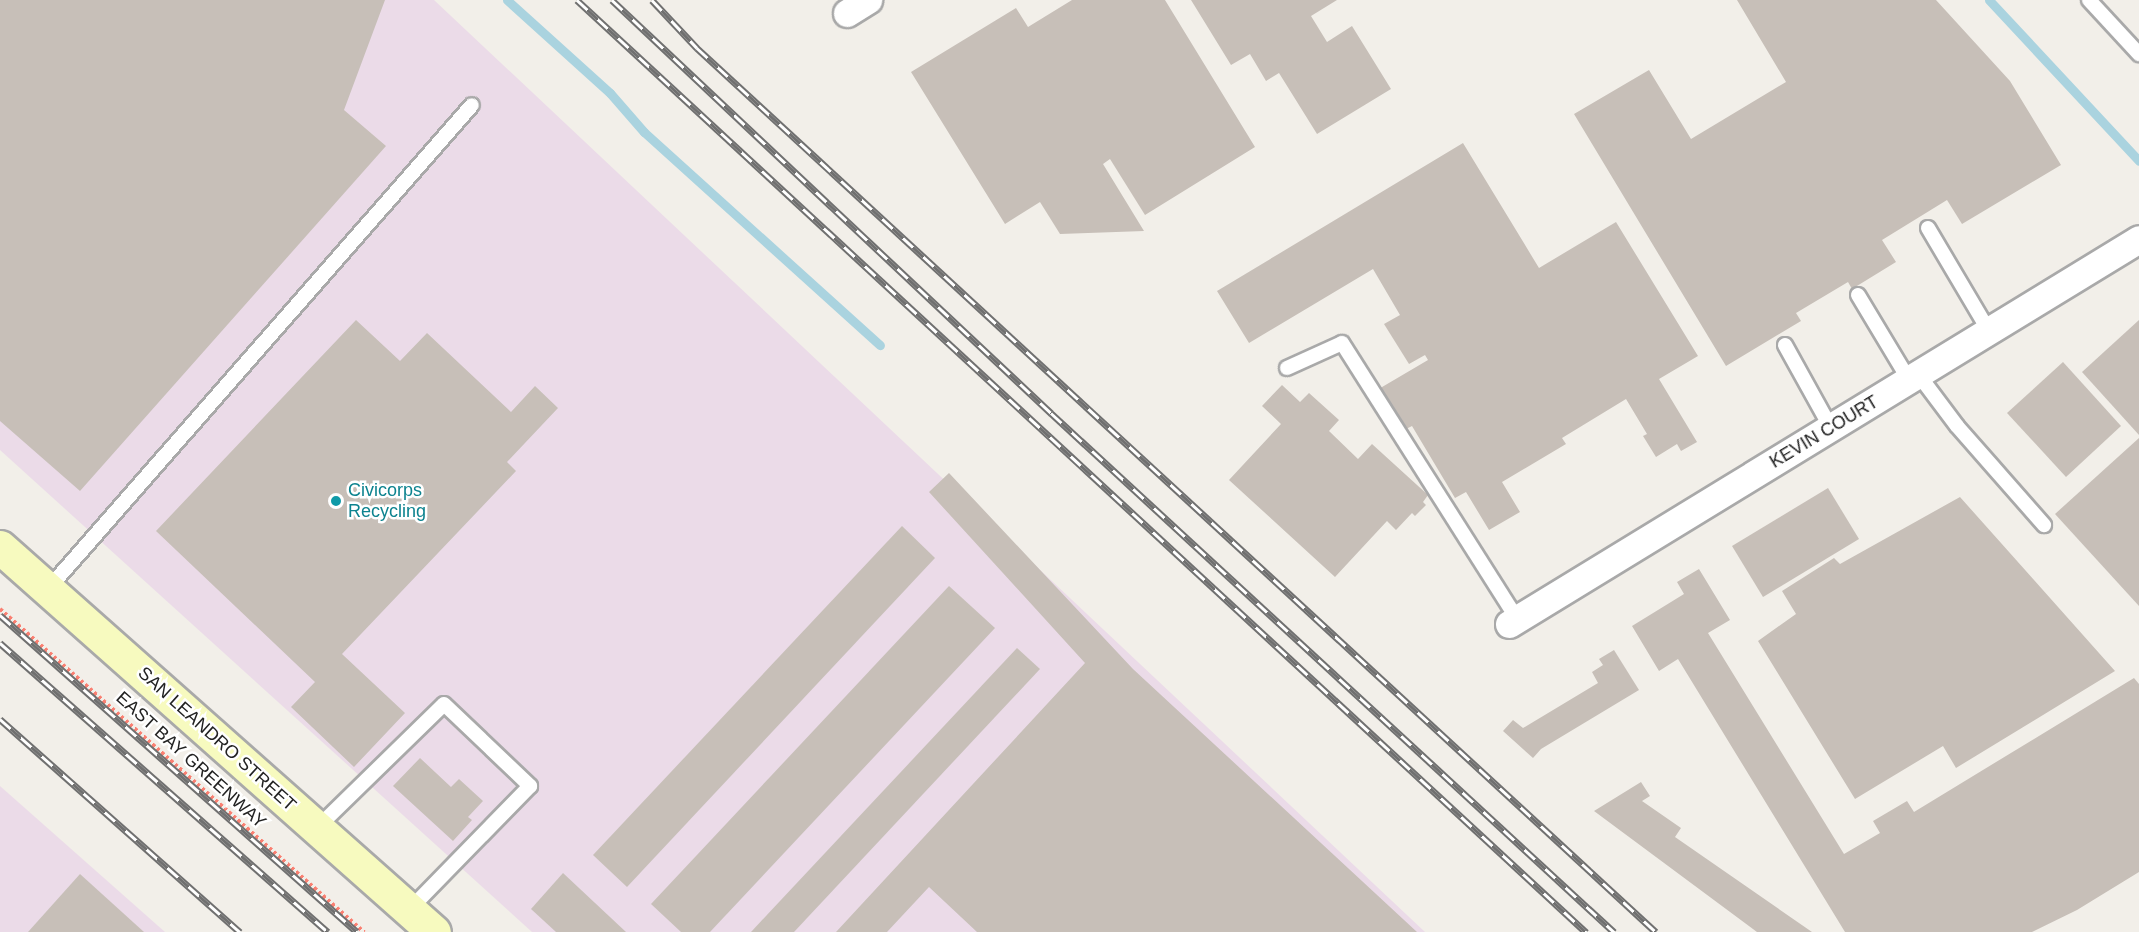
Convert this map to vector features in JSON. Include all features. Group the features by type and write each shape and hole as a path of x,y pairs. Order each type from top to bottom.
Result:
{"main road":[{"name":"SAN LEANDRO STREET","path":"0,547 434,932"}],"street":[{"name":"KEVIN COURT","path":"1513,622 2139,239"}],"lane":[{"path":"2089,0 2139,54"},
{"path":"48,589 472,105"},
{"path":"1928,228 1989,331"},
{"path":"1858,295 1913,377 2044,525"},
{"path":"1287,368 1342,343 1513,622"},
{"path":"1785,345 1830,428"},
{"path":"317,828 444,704 530,786 410,910"}],"path":[{"name":"EAST BAY GREENWAY","path":"0,609 364,932"}],"shaded area":[{"path":"0,0 434,0 1425,932 532,932 0,450"},
{"path":"0,786 165,932 0,932"}],"building":[{"path":"0,0 385,0 344,110 386,146 80,491 0,421"},
{"path":"1072,0 1165,0 1255,147 1145,215 1110,159 1103,164 1144,231 1060,234 1040,202 1005,224 911,72 1016,8 1028,27"},
{"path":"1191,0 1337,0 1311,16 1327,42 1352,26 1391,89 1317,134 1279,73 1266,81 1250,54 1231,65"},
{"path":"1737,0 1936,0 2010,81 2061,165 1962,224 1947,200 1882,240 1896,262 1852,289 1848,282 1796,313 1801,321 1726,366 1574,114 1649,70 1691,139 1786,82"},
{"path":"1463,143 1539,268 1616,222 1698,356 1659,379 1697,442 1681,451 1677,444 1656,457 1643,436 1647,434 1626,399 1562,438 1566,444 1502,482 1520,512 1489,530 1466,492 1455,498 1412,426 1402,431 1377,390 1428,360 1425,355 1409,364 1384,324 1400,315 1373,269 1249,343 1217,291"},
{"name":"Civicorps Recycling","path":"356,320 400,361 427,333 511,412 535,386 558,408 507,462 516,471 342,654 405,713 354,767 291,707 315,682 156,531"},
{"path":"2139,320 2139,435 2082,372"},
{"path":"2063,362 2121,426 2066,477 2007,413"},
{"path":"1282,385 1300,402 1309,393 1339,420 1329,431 1358,459 1372,444 1428,495 1423,502 1426,505 1415,516 1412,513 1396,530 1387,521 1335,577 1229,480 1281,424 1262,406"},
{"path":"2139,438 2139,606 2055,514"},
{"path":"949,473 1133,669 1417,932 977,932 929,887 887,932 836,932 1085,663 929,492"},
{"path":"1828,488 1859,539 1763,597 1732,546"},
{"path":"1960,497 2115,671 1956,768 1943,746 1855,799 1758,641 1796,614 1782,591 1834,558 1840,564"},
{"path":"902,526 935,558 627,887 593,855"},
{"path":"1699,569 1730,620 1708,633 1844,854 1880,833 1873,821 1907,801 1914,812 2134,678 2139,684 2139,872 2077,910 2032,932 1845,932 1678,659 1659,671 1632,626 1684,594 1677,582"},
{"path":"949,586 995,628 710,932 681,932 651,904"},
{"path":"1017,648 1040,669 794,932 751,932"},
{"path":"1614,650 1639,690 1541,749 1533,758 1503,731 1513,720 1523,728 1598,683 1592,672 1603,665 1599,659"},
{"path":"420,758 451,787 459,779 483,801 468,817 472,820 453,841 393,786"},
{"path":"1641,782 1650,796 1642,801 1681,828 1675,837 1812,932 1757,932 1594,811"},
{"path":"563,873 626,932 556,932 531,909"},
{"path":"80,874 144,932 28,932"}],"waterway":[{"path":"507,0 610,93 644,132 880,345"},
{"path":"1989,0 2139,161"}],"railway":[{"path":"577,0 1586,932"},
{"path":"612,0 1051,413 1614,932"},
{"path":"652,0 697,48 1656,932"},
{"path":"0,615 357,932"},
{"path":"0,643 328,932"},
{"path":"0,719 240,932"}],"place":[{"name":"Civicorps Recycling","path":"336,501"}]}
